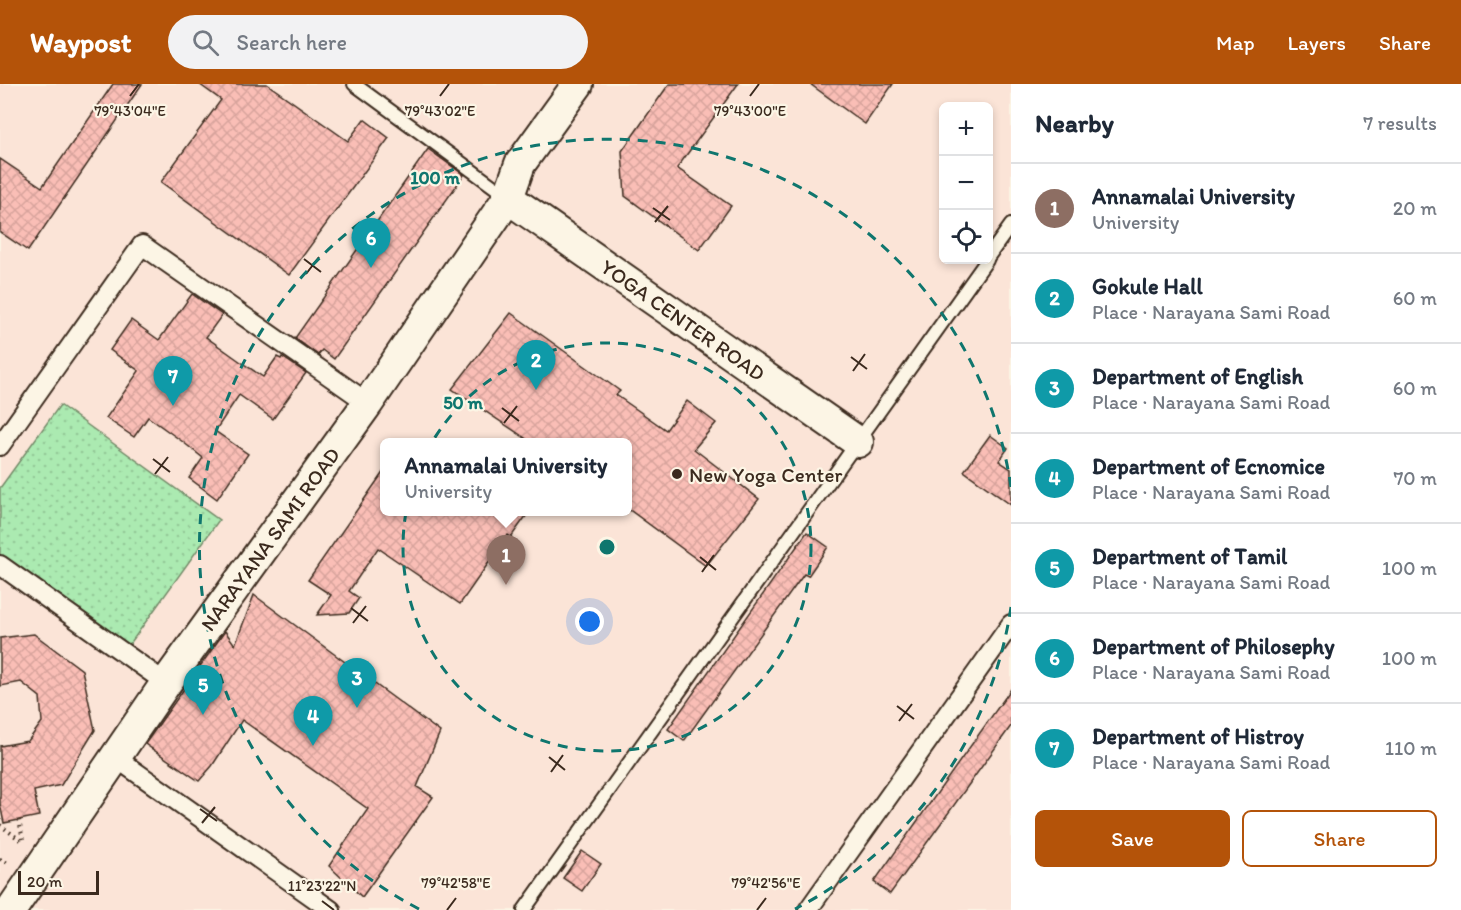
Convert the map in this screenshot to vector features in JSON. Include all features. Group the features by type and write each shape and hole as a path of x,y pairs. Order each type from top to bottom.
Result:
{"street":[{"name":"NARAYANA SAMI ROAD","path":"11,910 520,164 578,84"},
{"name":"YOGA CENTER ROAD","path":"501,192 858,442"},
{"path":"0,446 142,245 360,398"},
{"name":"NARAYANA SAMI ROAD","path":"0,895 175,640 360,398"},
{"path":"0,565 166,682"},
{"path":"808,910 1011,624"},
{"path":"116,758 331,910"}],"lane":[{"path":"354,84 501,192"},
{"path":"993,251 1011,225"},
{"path":"524,910 984,264"}],"path":[{"path":"0,825 24,842 20,820"}],"shaded area":[{"path":"0,84 1011,84 1011,910 0,910"}],"green space":[{"path":"60,405 219,520 127,648 0,557 0,488"}],"building":[{"path":"113,84 142,84 28,251 0,232 0,159 42,187"},
{"path":"199,84 267,84 348,141 364,119 389,138 289,275 161,182 221,100"},
{"path":"669,84 738,84 677,168 731,206 699,250 625,196 622,151"},
{"path":"810,84 893,84 865,124"},
{"path":"428,149 464,175 334,359 322,350 318,355 295,338"},
{"path":"192,294 222,315 206,337 241,362 263,377 277,357 281,359 282,357 306,373 273,419 239,395 215,431 248,454 217,499 189,478 203,458 183,442 148,417 134,437 106,418 139,371 110,350 131,320 159,340"},
{"path":"511,313 620,391 616,395 666,430 687,401 716,423 694,449 759,499 706,566 632,512 632,438 525,438 452,389"},
{"path":"990,435 1008,448 999,461 1011,469 1011,505 964,471"},
{"path":"380,477 380,516 526,516 511,537 508,535 460,604 378,548 349,591 359,598 349,613 317,615 331,595 308,580"},
{"path":"807,532 828,547 808,576 804,574 684,741 668,729"},
{"path":"254,595 440,732 417,787 433,797 362,897 329,866 368,809 242,720 212,766 199,781 145,744 225,631 235,645"},
{"path":"34,634 82,670 95,730 61,785 34,791 39,816 4,823 0,804 0,746 28,741 42,722 40,697 21,682 0,686 0,638"},
{"path":"1011,689 1011,726 890,894 874,882"},
{"path":"582,851 601,864 582,891 563,878"}],"place":[{"name":"Department of Philosephy","path":"371,268"},
{"name":"Gokule Hall","path":"536,390"},
{"name":"Department of Histroy","path":"173,406"},
{"name":"New Yoga Center","path":"677,474"},
{"name":"Annamalai University","path":"506,585"},
{"name":"Department of English","path":"357,708"},
{"name":"Department of Tamil","path":"203,715"},
{"name":"Department of Ecnomice","path":"313,746"}]}
